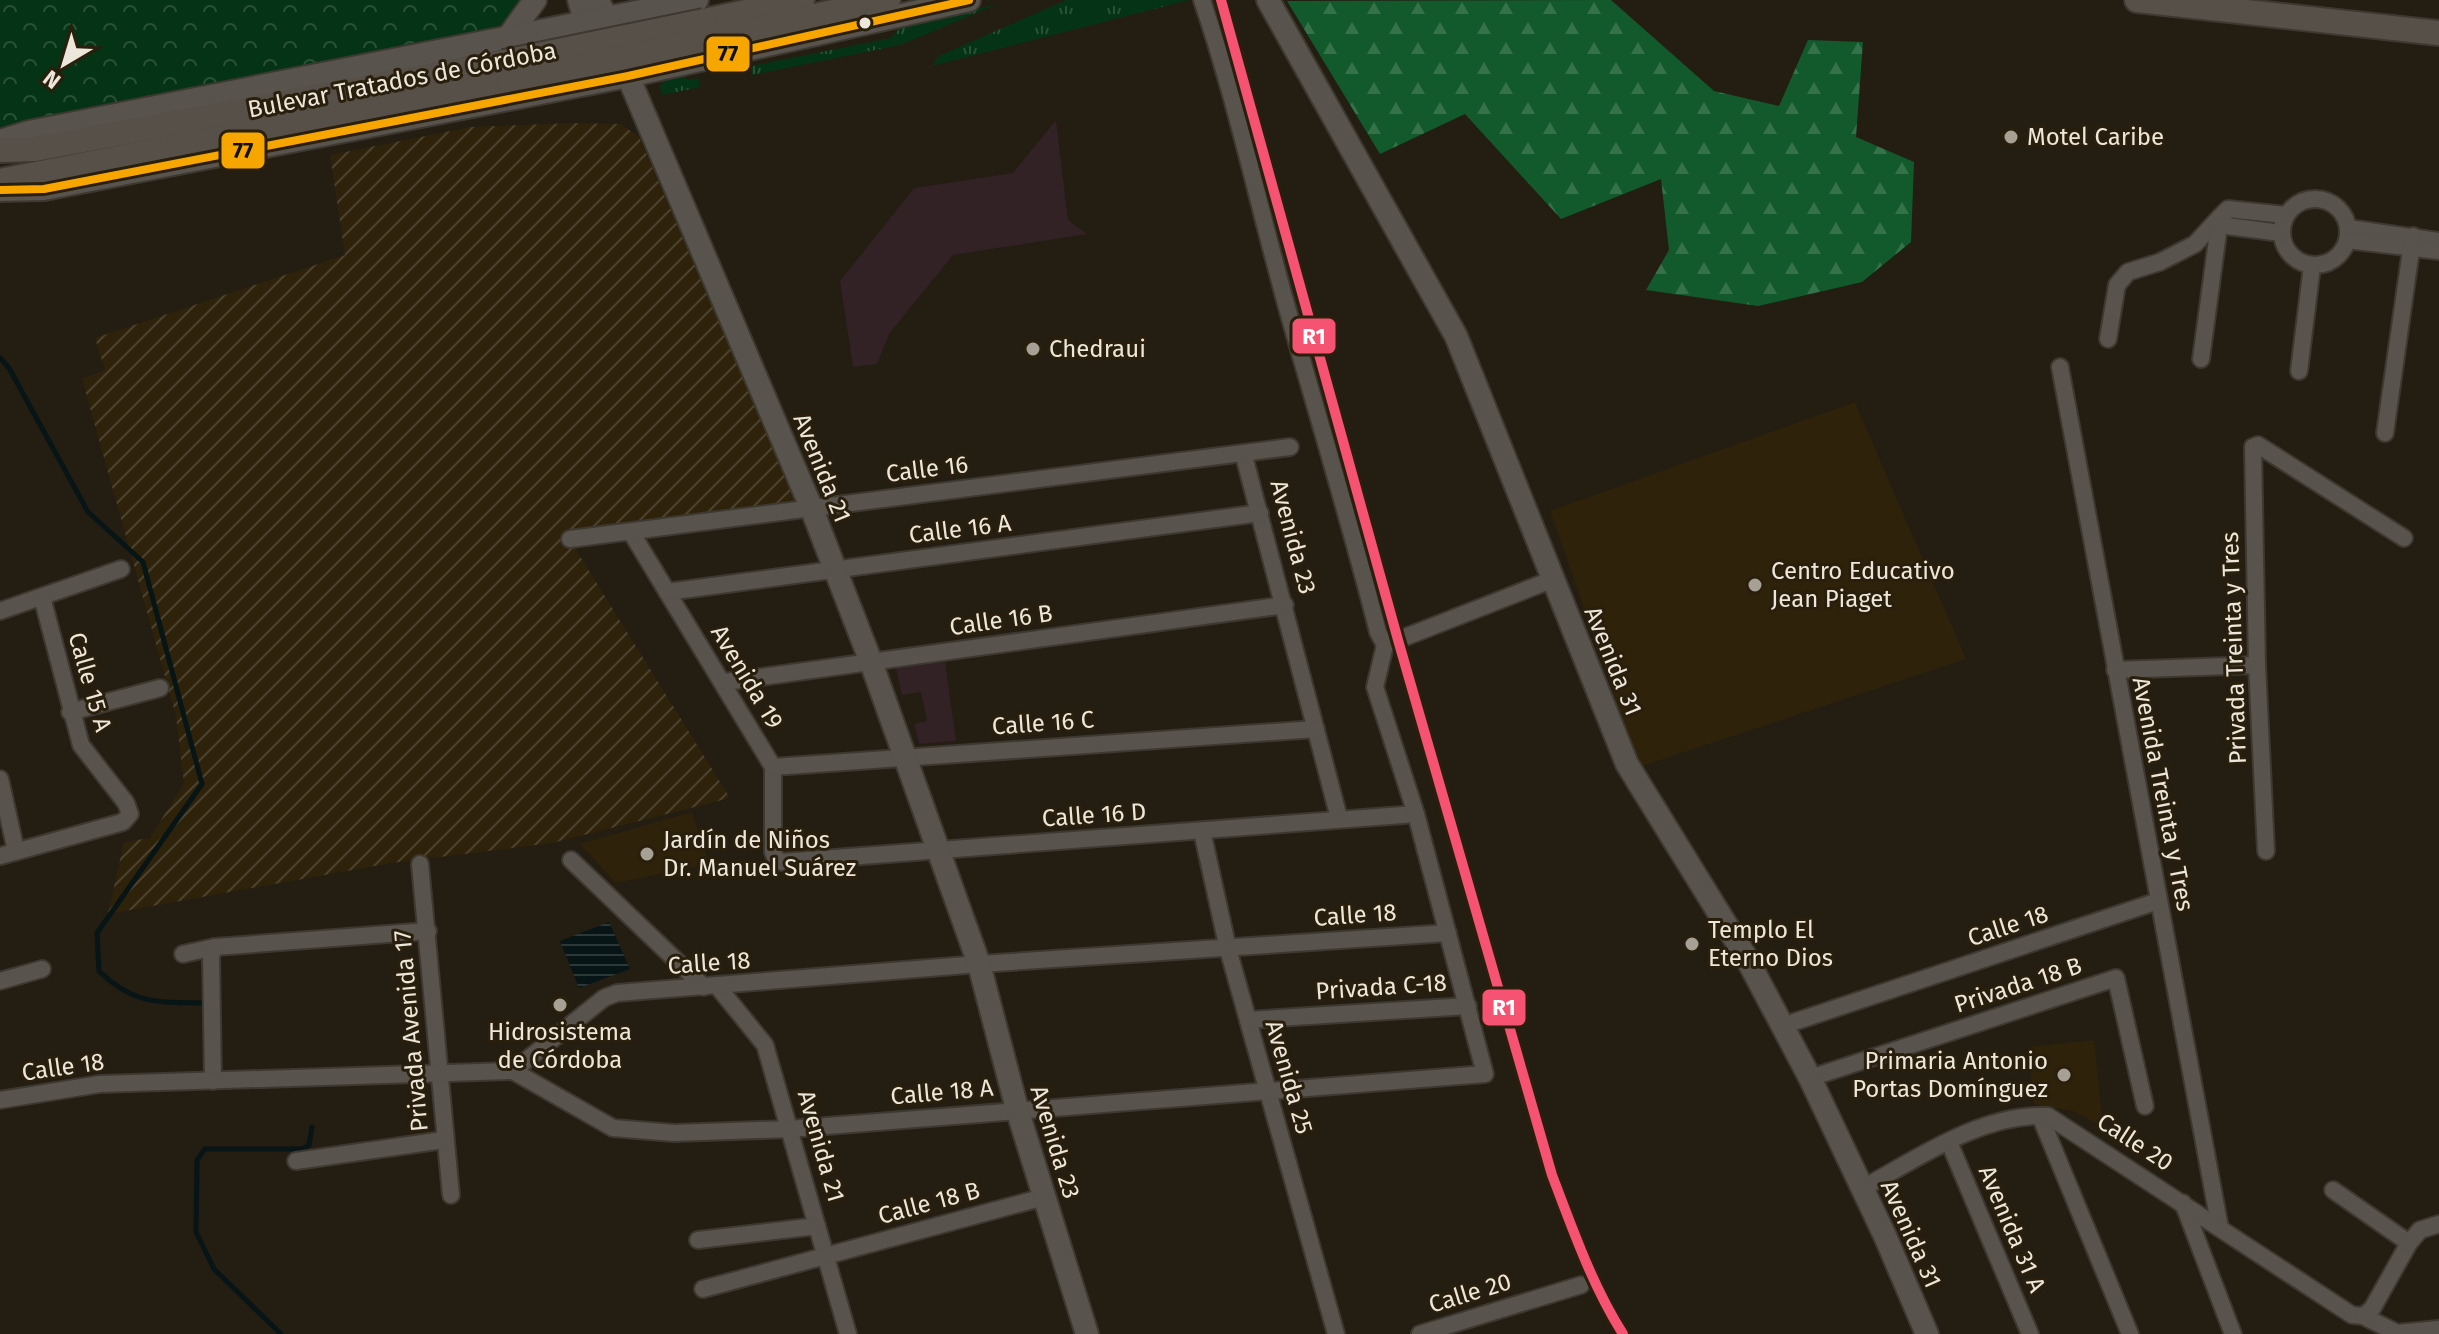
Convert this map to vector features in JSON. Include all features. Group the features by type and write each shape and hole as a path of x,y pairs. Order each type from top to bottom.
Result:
{"main road":[{"name":"Bulevar Tratados de Córdoba","path":"0,181 506,72 703,20 802,0"},
{"name":"Bulevar Tratados de Córdoba","path":"703,20 888,0"},
{"path":"2137,0 2439,33"},
{"path":"2244,0 2288,16"},
{"name":"Bulevar Tratados de Córdoba","path":"0,150 35,149 506,72"}],"street":[{"path":"509,36 535,0"},
{"name":"Avenida 21","path":"579,0 597,14 628,76 811,507 871,662 979,964"},
{"name":"Bulevar Tratados de Córdoba","path":"0,190 44,189 628,76 969,0"},
{"path":"1202,0 1224,65 1287,307 1343,493 1378,632 1385,645 1375,687 1416,814 1468,1006"},
{"name":"Avenida 31","path":"1268,0 1456,336 1627,764 1746,957 1810,1078 1863,1188 1927,1334"},
{"name":"Bulevar Tratados de Córdoba","path":"0,141 29,132 509,36 597,14 703,20"},
{"path":"2325,200 2342,213 2347,234 2333,261 2312,266 2292,257 2281,233 2285,215 2302,201 2325,200"},
{"path":"2108,339 2117,285 2128,272 2160,262 2195,244 2228,209 2285,215"},
{"path":"2220,217 2227,226 2281,233"},
{"path":"2201,359 2220,217"},
{"path":"2347,234 2412,243 2439,251"},
{"path":"2412,243 2439,241"},
{"path":"2385,433 2412,243"},
{"path":"2299,371 2312,266"},
{"name":"Avenida Treinta y Tres","path":"2060,367 2220,1228"},
{"name":"Privada Treinta y Tres","path":"2266,851 2257,665 2255,445 2404,538"},
{"name":"Calle 16","path":"570,539 1244,456 1290,447"},
{"name":"Avenida 23","path":"1244,456 1339,818"},
{"name":"Calle 16 A","path":"667,592 1260,513"},
{"name":"Avenida 19","path":"631,532 725,682 773,767 776,859"},
{"path":"0,611 121,569"},
{"path":"1385,645 1551,580"},
{"name":"Calle 15 A","path":"8,854 123,822 130,814 126,803 81,745 42,597"},
{"name":"Calle 16 B","path":"725,682 1285,605"},
{"path":"2115,670 2257,665"},
{"path":"70,712 160,688"},
{"name":"Calle 16 C","path":"773,767 1316,729"},
{"path":"0,779 8,854"},
{"name":"Calle 16 D","path":"776,859 782,862 1416,814"},
{"name":"Avenida 25","path":"1202,831 1228,949 1336,1334"},
{"name":"Avenida 21","path":"571,860 711,987 765,1045 848,1334"},
{"name":"Privada Avenida 17","path":"420,864 451,1195"},
{"name":"Calle 18","path":"1782,1026 2158,901"},
{"path":"183,954 215,947 428,931"},
{"name":"Calle 18","path":"0,1100 100,1084 513,1071 604,998 617,993 979,964 1448,933"},
{"path":"213,1081 211,956 215,947"},
{"name":"Avenida 23","path":"979,964 1017,1109 1087,1334"},
{"path":"0,981 42,969"},
{"name":"Privada 18 B","path":"1810,1078 2116,978 2145,1106"},
{"name":"Privada C-18","path":"1248,1020 1468,1006"},
{"name":"Calle 18 A","path":"513,1071 613,1128 674,1133 789,1129 1485,1074 1468,1006"},
{"path":"1863,1188 1949,1142 2015,1119 2040,1116 2130,1334"},
{"name":"Calle 20","path":"2040,1116 2056,1119 2352,1315 2363,1316 2397,1333 2439,1329"},
{"path":"296,1161 444,1140"},
{"name":"Avenida 31 A","path":"1949,1142 2030,1334"},
{"path":"2333,1190 2409,1243"},
{"name":"Calle 18 B","path":"703,1289 1044,1197"},
{"path":"2183,1203 2233,1334"},
{"path":"2363,1316 2372,1309 2409,1243 2420,1230 2439,1224"},
{"path":"698,1240 817,1226"},
{"name":"Calle 20","path":"1420,1334 1581,1285"}],"shaded area":[{"path":"1056,120 1068,220 1087,234 953,255 889,334 877,364 853,367 840,281 914,188 1013,173"},
{"path":"621,124 639,137 797,502 570,540 730,798 552,843 391,863 108,914 124,842 150,838 184,783 176,716 82,379 105,370 95,338 345,255 330,155 471,127"},
{"name":"Centro Educativo Jean Piaget","path":"1855,402 1966,659 1639,767 1550,511"},
{"path":"945,662 956,741 919,744 914,724 927,721 921,692 902,695 896,668"},
{"name":"Jardín de Niños Dr. Manuel Suárez","path":"692,812 709,864 616,883 580,844"},
{"path":"609,922 630,969 579,988 560,941"},
{"name":"Primaria Antonio Portas Domínguez","path":"2094,1040 2103,1127 2073,1111 2034,1104 2028,1047"}],"green space":[{"path":"0,0 527,0 508,21 484,32 0,127"},
{"path":"1066,0 1189,0 932,66 939,56"},
{"path":"1611,0 1714,91 1779,106 1808,40 1863,42 1856,137 1914,162 1911,242 1862,282 1758,306 1646,290 1669,250 1661,179 1561,219 1465,114 1380,154 1287,1"},
{"path":"998,4 900,45 752,75 751,66 891,38 902,26"},
{"path":"685,73 687,80 699,78 700,87 662,95 660,87 666,76"}],"waterway":[{"path":"0,358 9,368 88,512 143,562 202,784 97,933 99,971 124,991 148,1000 207,1003"},
{"path":"281,1334 214,1269 196,1232 197,1160 205,1149 302,1149 309,1145 312,1127"}],"transit line":[{"name":"77","path":"0,190 44,189 628,76 969,0"},
{"name":"R1","path":"1221,0 1398,640 1552,1175 1592,1277 1623,1334"}],"place":[{"name":"Motel Caribe","path":"2011,137"},
{"name":"Chedraui","path":"1033,349"},
{"name":"Centro Educativo Jean Piaget","path":"1755,585"},
{"name":"Jardín de Niños Dr. Manuel Suárez","path":"647,854"},
{"name":"Templo El Eterno Dios","path":"1692,944"},
{"name":"Hidrosistema de Córdoba","path":"560,1005"},
{"name":"Primaria Antonio Portas Domínguez","path":"2064,1075"}]}
